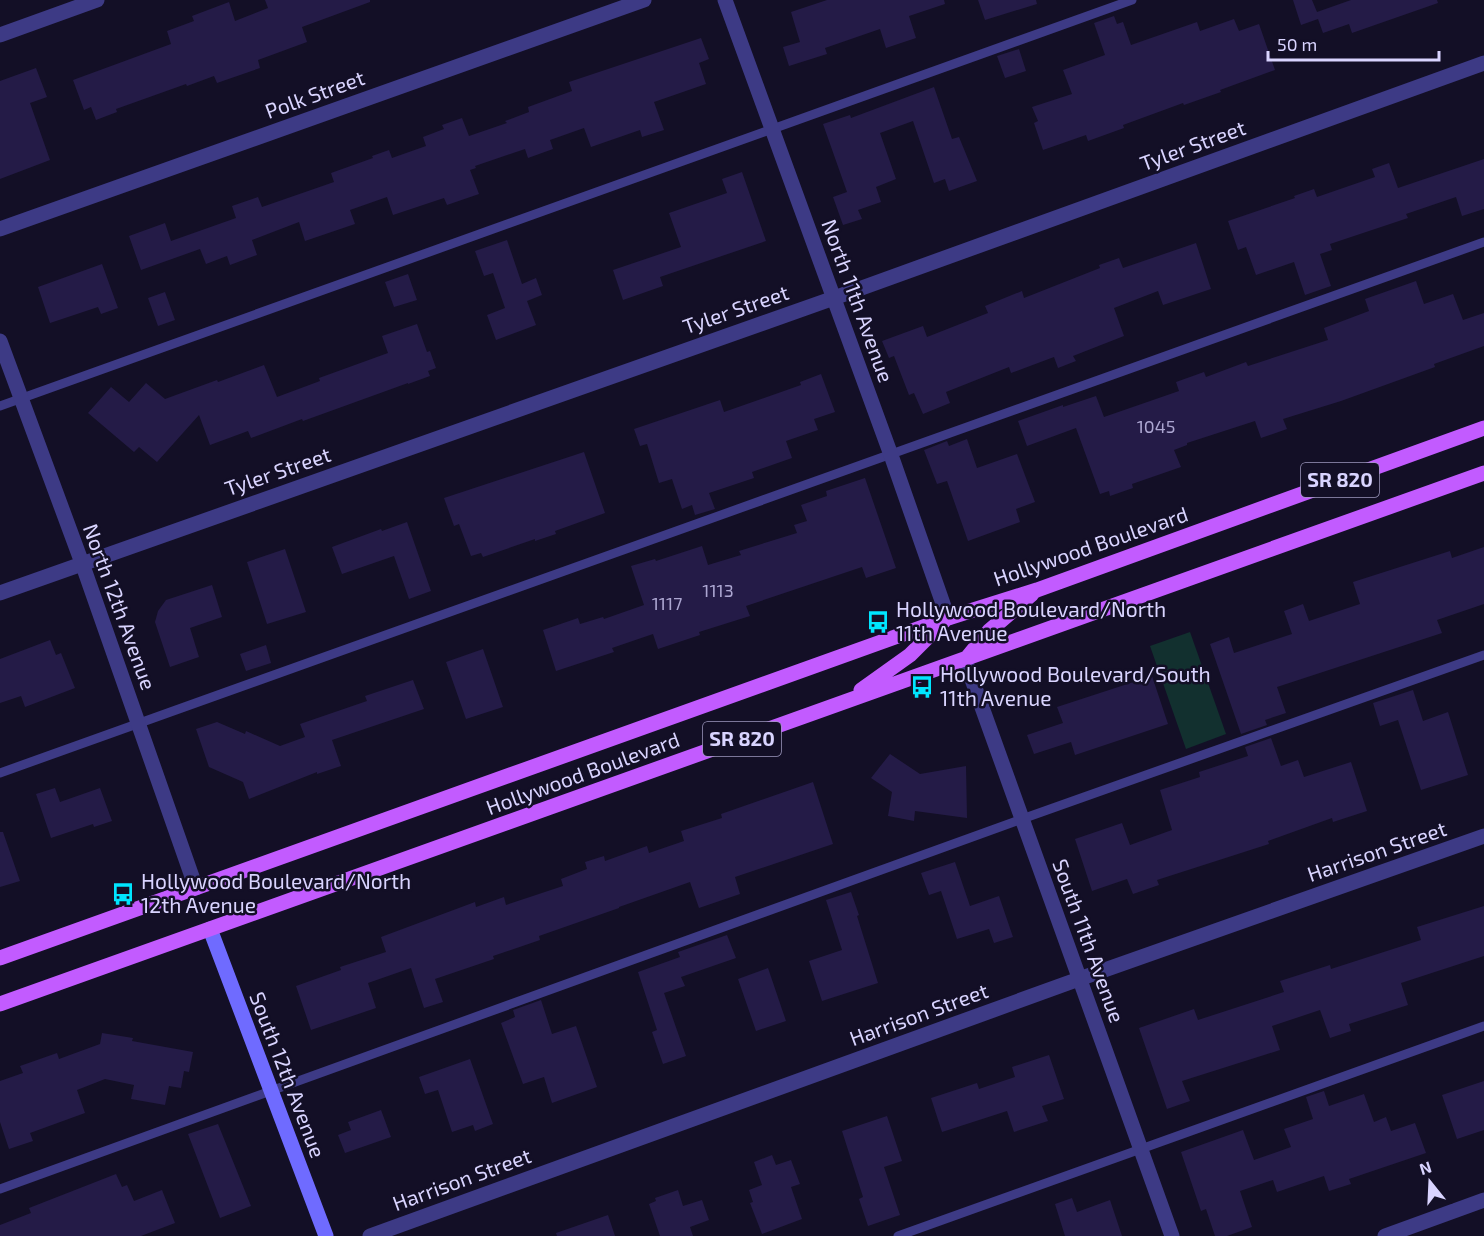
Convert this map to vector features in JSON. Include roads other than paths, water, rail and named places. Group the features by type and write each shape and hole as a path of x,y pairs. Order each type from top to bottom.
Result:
{"main road":[{"name":"Hollywood Boulevard","path":"0,958 948,618 1037,590 1484,428"},
{"name":"Hollywood Boulevard","path":"0,1004 965,660 1484,472"},
{"path":"965,660 990,631 1037,590"},
{"path":"836,706 878,680 910,655 948,618"}],"street":[{"path":"0,35 97,0"},
{"name":"Polk Street","path":"0,229 644,0"},
{"name":"North 11th Avenue","path":"724,0 891,455 948,618"},
{"name":"Tyler Street","path":"0,593 834,298 1484,63"},
{"name":"North 12th Avenue","path":"0,341 82,563 196,888"},
{"name":"South 11th Avenue","path":"965,660 1172,1236"},
{"name":"Harrison Street","path":"370,1236 1080,979 1484,836"},
{"name":"South 12th Avenue","path":"210,929 326,1236"},
{"path":"1385,1236 1484,1200"}],"lane":[{"path":"0,406 1132,0"},
{"path":"0,773 1484,242"},
{"path":"0,1190 1022,819 1484,655"},
{"path":"898,1236 1484,1026"}],"place":[{"name":"Hollywood Boulevard/North 11th Avenue","path":"878,622"},
{"name":"Hollywood Boulevard/South 11th Avenue","path":"922,687"},
{"name":"Hollywood Boulevard/North 12th Avenue","path":"123,894"}]}
